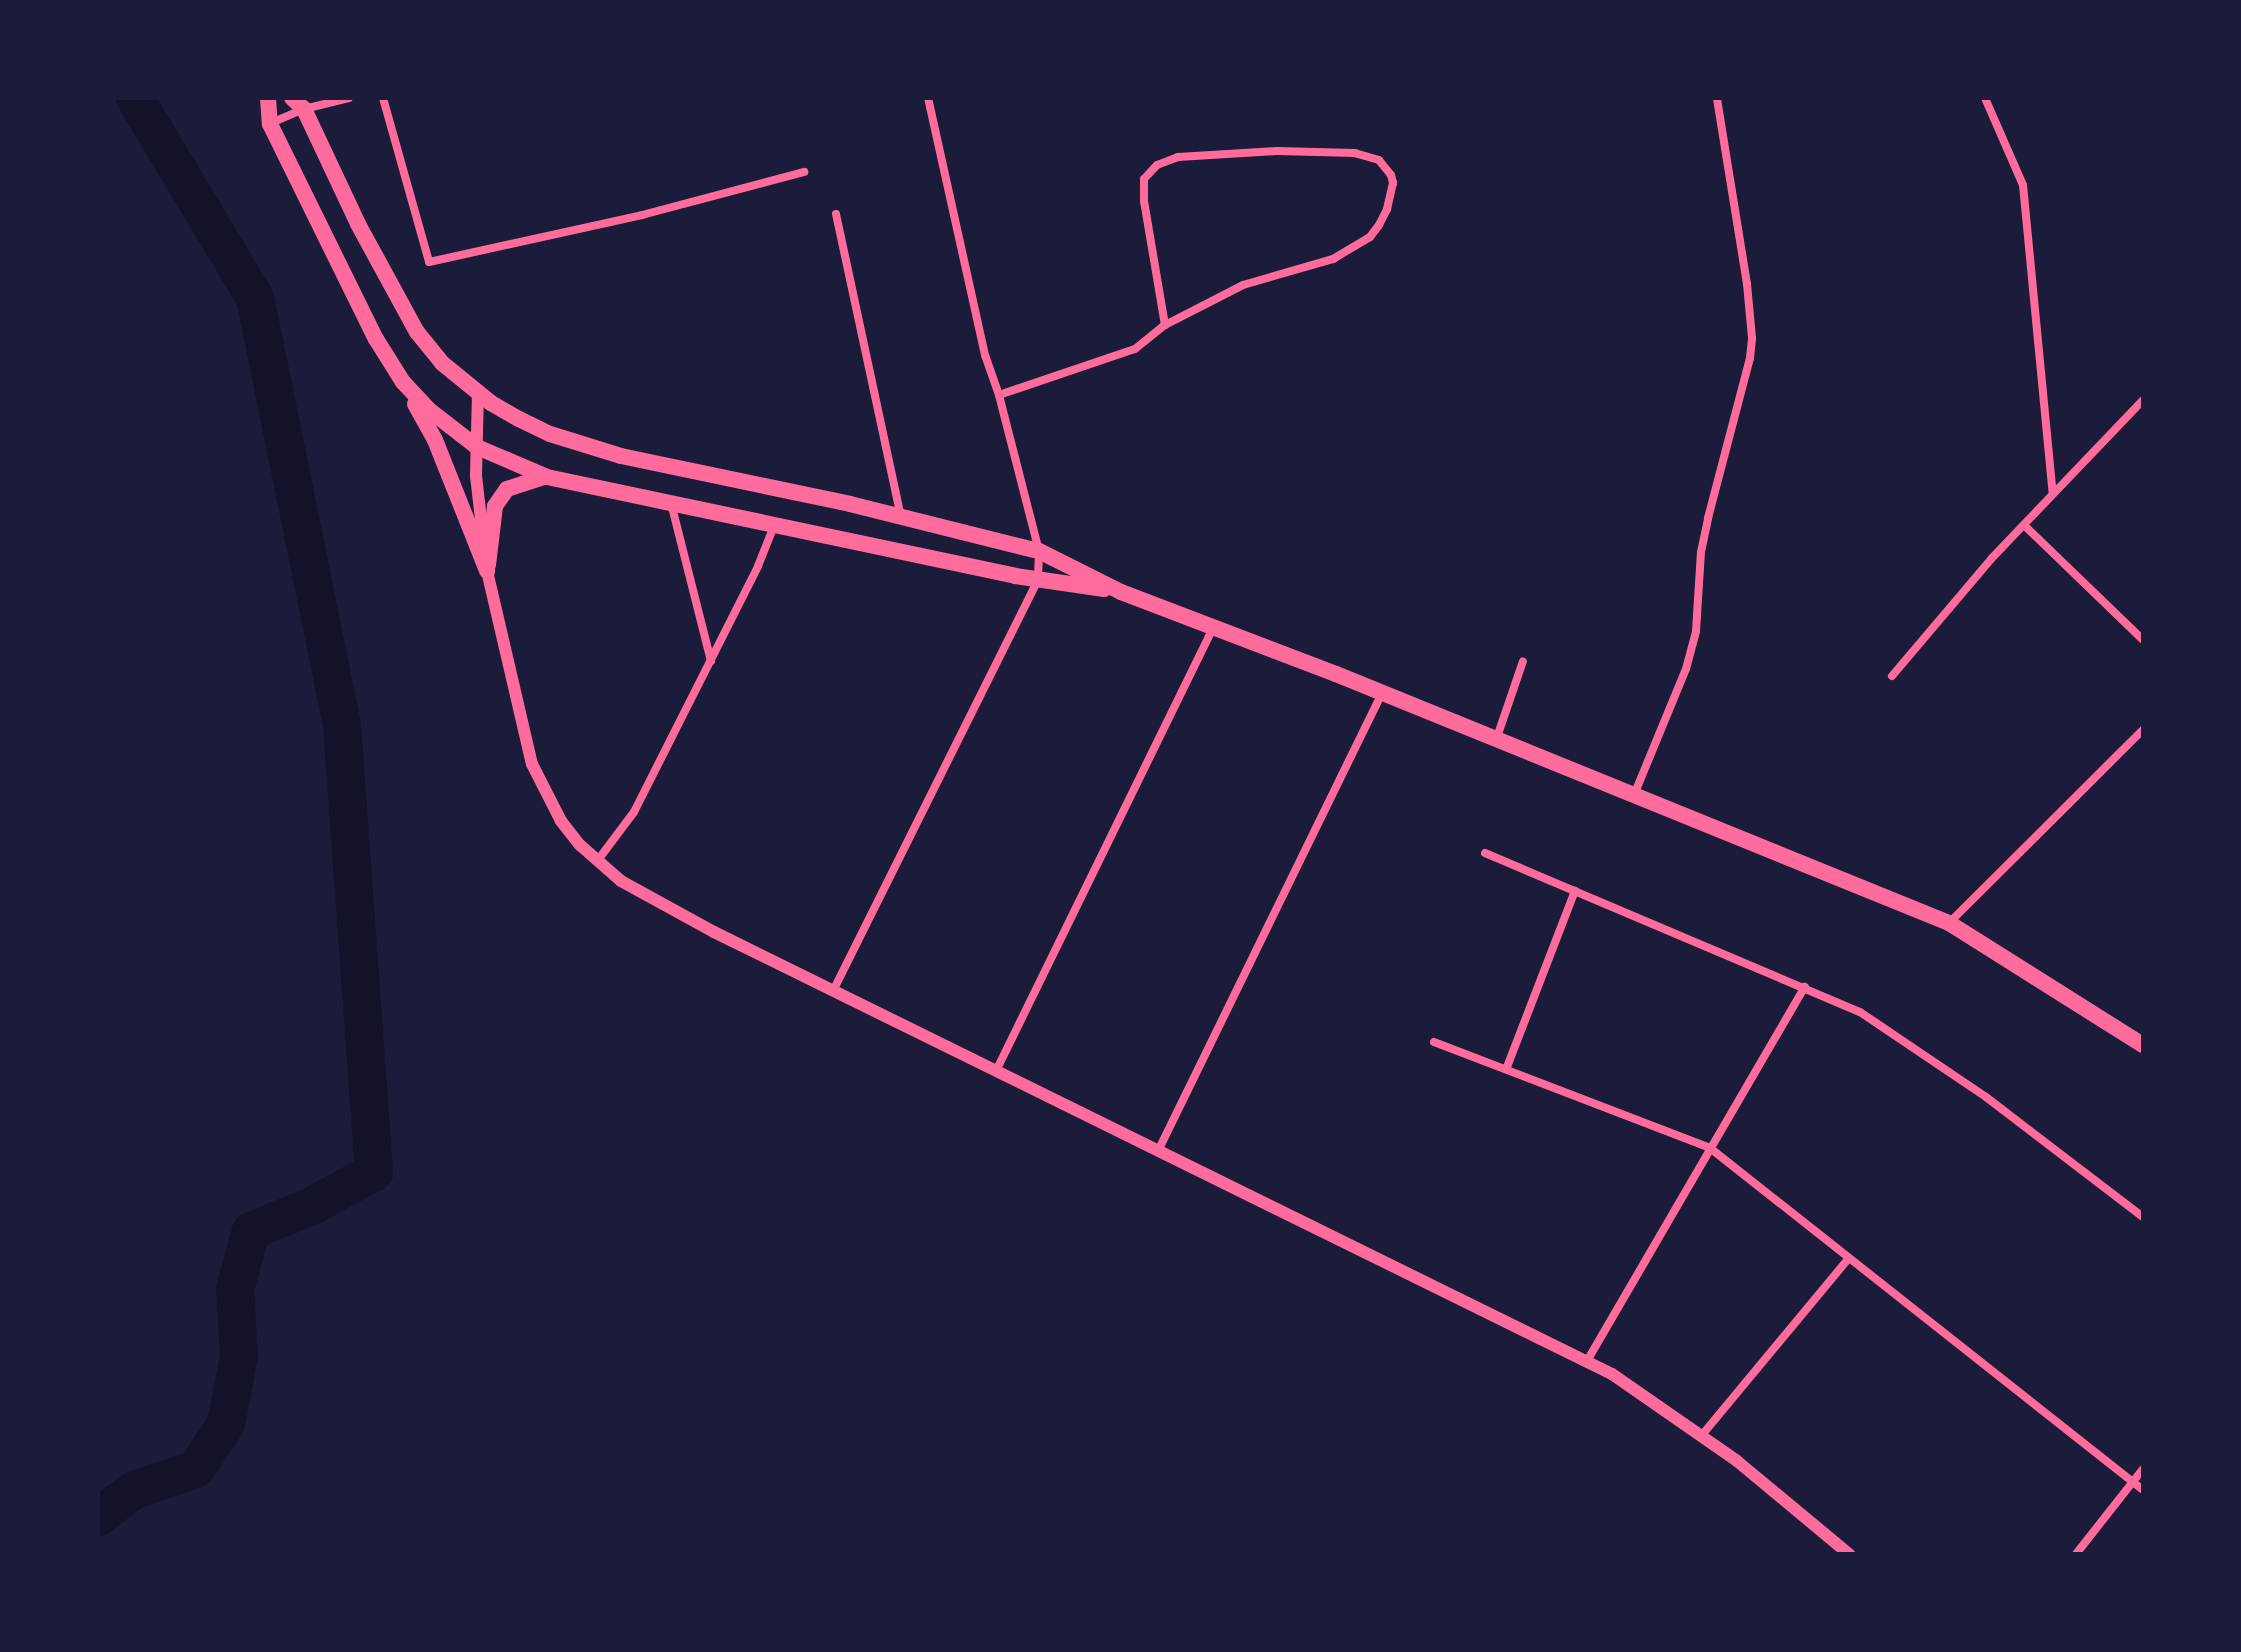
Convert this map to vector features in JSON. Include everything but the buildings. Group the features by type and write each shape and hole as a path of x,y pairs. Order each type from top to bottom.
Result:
{"main road":[{"path":"268,98 270,124 376,339 435,440 487,571"},
{"path":"298,104 417,332 442,363 478,392 550,434 621,456 901,517 1039,551 1121,592 1382,693 1949,923 2143,1045"},
{"path":"403,382 428,409 477,447 547,477 1038,579 1121,592"},
{"path":"487,571 495,506 507,489 547,477"}],"street":[{"path":"270,124 298,104 349,98"},
{"path":"383,98 429,262 642,215 804,172"},
{"path":"834,989 1038,579 1039,551 999,395 985,355 928,98"},
{"path":"1634,795 1686,669 1696,631 1701,552 1750,358 1747,284 1717,98"},
{"path":"1985,98 2023,185 2053,494"},
{"path":"999,395 1122,354 1165,325 1243,285 1333,259 1370,237 1387,209 1393,183 1391,175 1379,160 1355,153 1277,151 1178,157 1157,165 1144,179 1144,201 1165,325"},
{"path":"836,214 901,517"},
{"path":"478,392 476,476 487,571 532,764 561,821 621,881 691,920 1587,1361 1702,1435 1849,1554"},
{"path":"1892,676 2053,494 2143,400"},
{"path":"671,501 712,661"},
{"path":"598,860 634,812 712,661 775,524"},
{"path":"2025,526 2143,640"},
{"path":"996,1071 1213,628"},
{"path":"1496,740 1523,661"},
{"path":"1159,1149 1382,693"},
{"path":"1949,923 2143,730"},
{"path":"1485,853 1860,1012 1986,1097 2143,1217"},
{"path":"1507,1067 1575,891"},
{"path":"1587,1361 1805,987"},
{"path":"1434,1042 1507,1067 1710,1148 2143,1490"},
{"path":"1702,1435 1849,1258"},
{"path":"2076,1554 2143,1469"}],"waterway":[{"path":"98,1517 134,1490 196,1469 226,1424 239,1356 235,1289 251,1231 312,1206 374,1172 342,725 255,298 135,98"}]}
